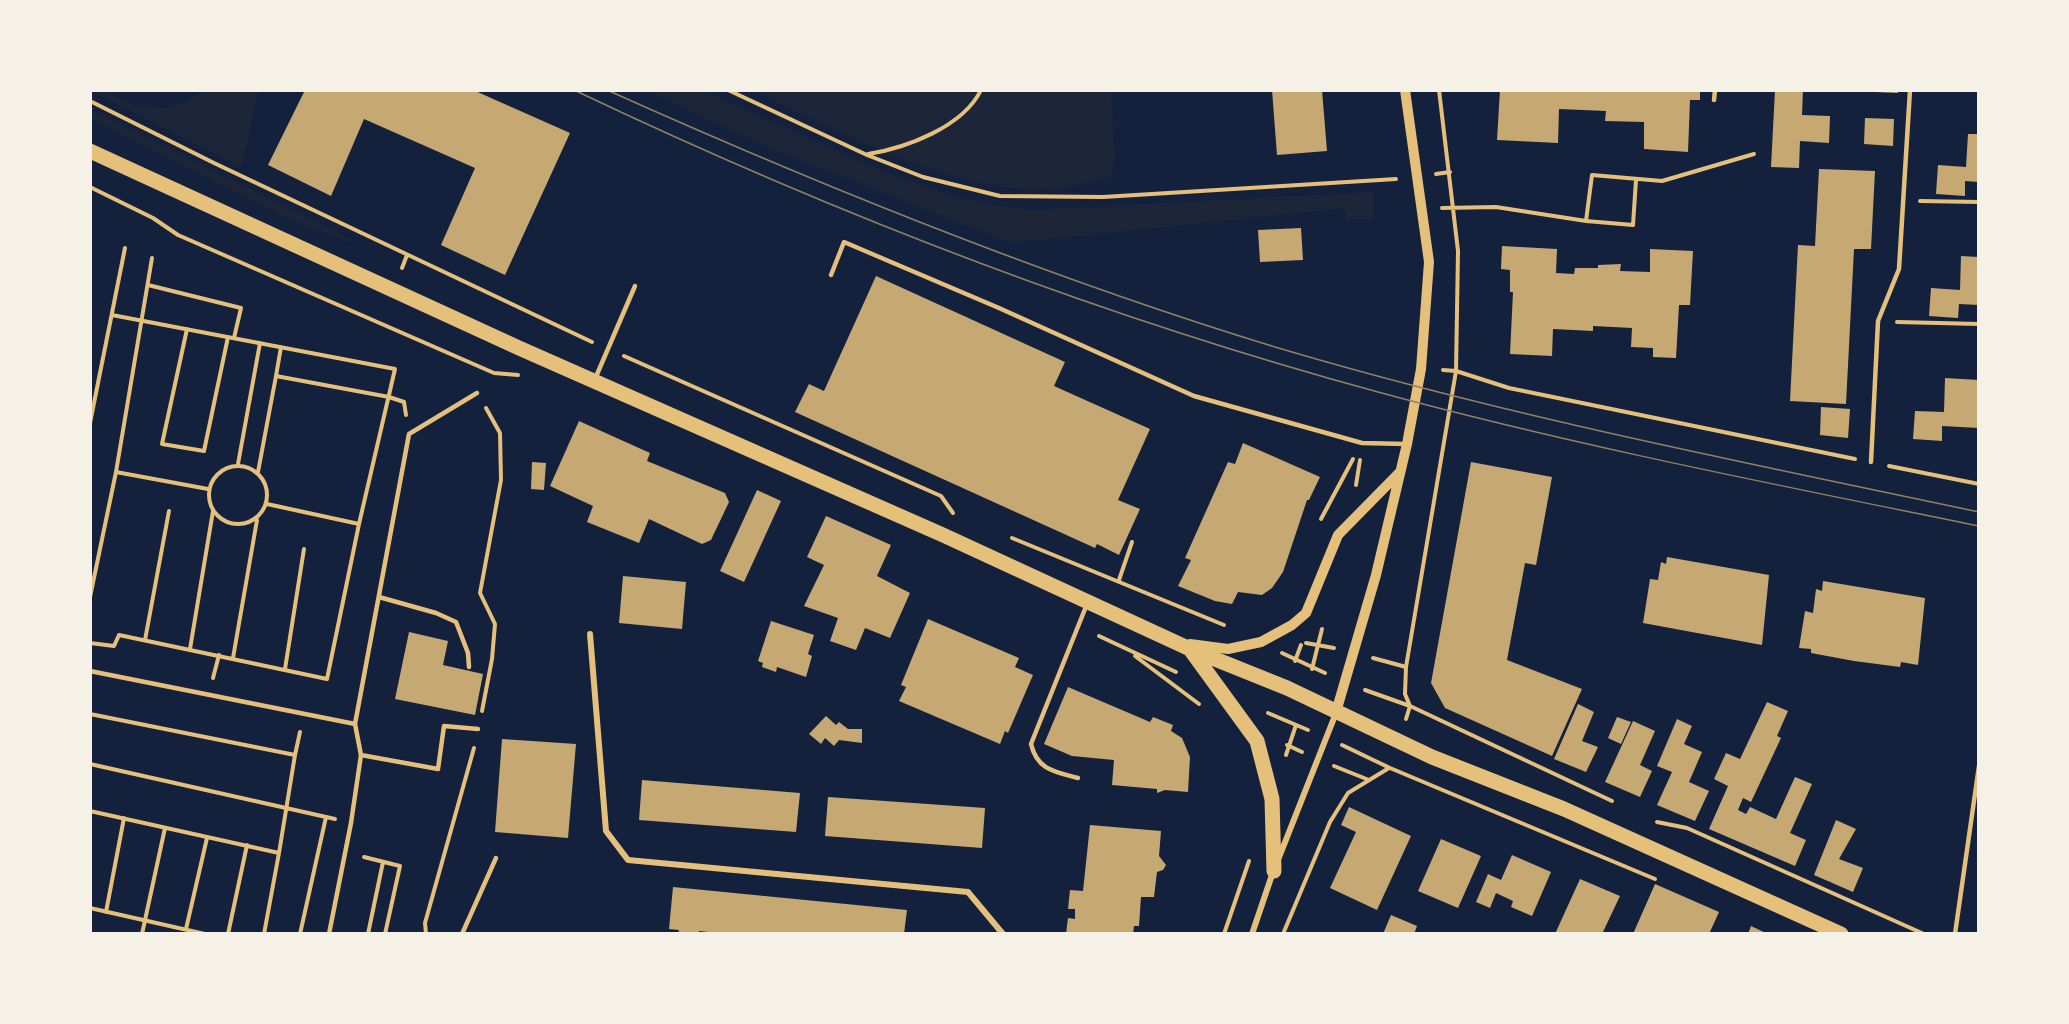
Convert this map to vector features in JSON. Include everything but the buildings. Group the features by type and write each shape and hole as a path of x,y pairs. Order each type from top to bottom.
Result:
{"main road":[{"path":"90,151 519,348 595,379 1184,646 1304,696 1432,757 1564,809 1841,934"},
{"path":"1184,646 1257,741 1272,799 1274,871"}],"street":[{"path":"1252,934 1346,683 1376,575 1401,471 1421,369 1430,262 1405,90"},
{"path":"1184,646 1228,649 1261,642 1292,625 1306,613 1338,535 1401,471"},
{"path":"590,634 606,831 628,860 968,892 1003,934"}],"lane":[{"path":"1714,100 1715,90"},
{"path":"1871,462 1878,321 1899,269 1910,90"},
{"path":"831,275 844,242 999,308 1194,396 1362,443 1407,444"},
{"path":"595,379 634,286"},
{"path":"329,934 351,823 361,755 355,724 409,434 477,393"},
{"path":"380,597 436,613 456,622 468,653 469,667"},
{"path":"1078,778 1048,771 1034,754 1031,744 1088,602"},
{"path":"90,671 355,724"},
{"path":"361,755 438,769 444,726 478,729"},
{"path":"1955,934 1979,766"},
{"path":"462,934 496,858"}],"path":[{"path":"728,90 867,155 923,177 1000,195 1103,197 1380,181"},
{"path":"867,155 884,152 932,133 959,116 981,90"},
{"path":"1410,706 1405,693 1406,667 1456,371 1459,292 1455,207 1438,90"},
{"path":"90,101 225,168 607,348 941,496 955,515"},
{"path":"1586,221 1592,175 1662,181 1754,154"},
{"path":"1423,209 1496,207 1586,221 1632,225 1636,180"},
{"path":"1904,200 1979,202"},
{"path":"90,423 125,248"},
{"path":"90,597 116,472 152,258"},
{"path":"148,285 241,308 234,338"},
{"path":"90,643 114,646 119,635 327,679 394,369 112,315"},
{"path":"1878,321 1979,324"},
{"path":"187,329 162,444 204,451 228,337"},
{"path":"238,464 260,343"},
{"path":"258,472 281,347"},
{"path":"1421,369 1456,371 1509,387 1979,484"},
{"path":"276,376 389,397 404,402 409,434"},
{"path":"1350,523 1362,443"},
{"path":"190,649 213,511 208,489 219,471 238,464 258,472 266,483 267,504 257,519 233,658"},
{"path":"116,472 208,489"},
{"path":"267,504 359,524"},
{"path":"145,640 169,511"},
{"path":"213,511 222,519 235,525 257,519"},
{"path":"1010,537 1222,624 1346,683 1410,706 1613,802"},
{"path":"1119,580 1132,542"},
{"path":"285,669 304,549"},
{"path":"1286,757 1324,622"},
{"path":"1130,652 1200,705"},
{"path":"90,714 295,755 264,934"},
{"path":"90,764 351,823"},
{"path":"1283,934 1330,822 1348,793 1389,768 1665,883"},
{"path":"90,811 279,852"},
{"path":"300,934 326,817"},
{"path":"106,912 124,818"},
{"path":"1656,822 1687,828 1924,934"},
{"path":"142,934 165,828"},
{"path":"186,930 207,838"},
{"path":"228,934 247,845"},
{"path":"345,852 400,866 385,934"},
{"path":"1224,934 1250,853"},
{"path":"368,934 383,862"},
{"path":"90,908 205,934"}],"shaded area":[{"path":"90,90 101,90 136,106 164,108 185,103 206,90 259,90 241,167"},
{"path":"646,90 701,90 882,171 961,199 1032,210 1373,192 1373,219 1347,219 1344,208 1011,243 765,146"},
{"path":"752,90 1111,90 1115,159 1111,176 1064,188 1018,189 978,183 939,172 861,142"},
{"path":"90,109 352,242 294,221 90,118"}],"tram line":[{"path":"574,90 770,179 969,259 1070,296 1275,363 1452,412 1527,430 1677,464 1979,526"},
{"path":"607,90 771,162 1020,261 1189,320 1275,347 1449,395 1625,437 1979,512"}]}
